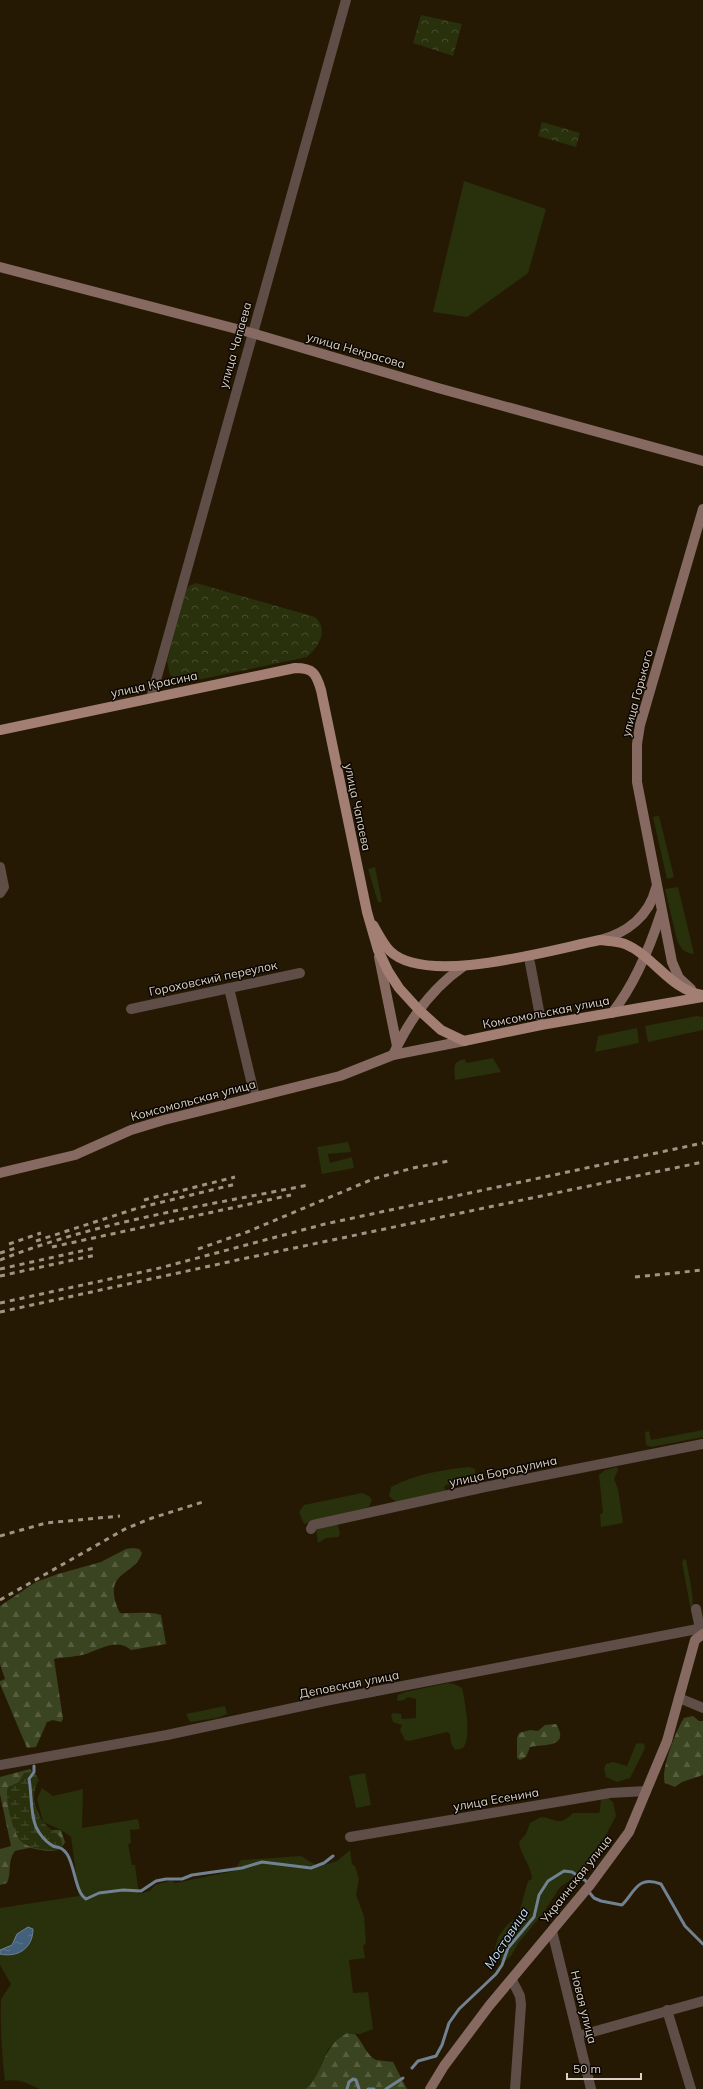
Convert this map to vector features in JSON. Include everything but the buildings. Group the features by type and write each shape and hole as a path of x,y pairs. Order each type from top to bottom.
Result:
{"main road":[{"name":"улица Красина","path":"0,730 295,668 305,668 312,671"},
{"name":"улица Чапаева","path":"312,671 318,679 321,690 369,919 378,950 393,979 419,1010 441,1030 457,1039 464,1041"},
{"path":"369,919 390,951 400,957 429,966 464,966 600,940 625,944 644,956 676,983 701,995"},
{"name":"Комсомольская улица","path":"464,1041 701,995"}],"street":[{"name":"улица Чапаева","path":"150,698 346,0"},
{"name":"улица Некрасова","path":"0,267 252,333 438,388 703,461"},
{"name":"улица Горького","path":"701,995 686,985 679,978 674,967 661,912 637,782 637,744 640,725 703,509"},
{"path":"0,868 4,887 0,893"},
{"path":"600,940 625,930 637,922 650,905 656,886"},
{"path":"612,1013 629,988 644,956 661,912"},
{"name":"улица Чапаева","path":"378,950 395,1051"},
{"path":"530,963 540,1016"},
{"path":"395,1051 419,1010 439,985 464,966"},
{"name":"Гороховский переулок","path":"131,1009 300,973"},
{"path":"229,988 255,1097"},
{"name":"Комсомольская улица","path":"0,1173 75,1155 131,1130 340,1076 395,1051 464,1041"},
{"name":"улица Бородулина","path":"311,1529 313,1525 486,1487 703,1444"},
{"path":"699,1613 702,1631"},
{"name":"Украинская улица","path":"430,2089 444,2066 489,2006 587,1889 629,1832 667,1741 695,1640 702,1631"},
{"name":"Деповская улица","path":"0,1765 167,1735 330,1700 702,1631"},
{"path":"679,1698 703,1708"},
{"name":"улица Есенина","path":"350,1837 610,1793 646,1791"},
{"name":"Новая улица","path":"552,1930 591,2089"},
{"path":"512,1980 520,1996 521,2005 515,2089"},
{"path":"578,2036 703,2000"},
{"path":"667,2010 691,2089"}],"green space":[{"path":"421,15 462,24 453,56 413,43"},
{"path":"542,122 580,133 576,147 538,136"},
{"path":"464,181 546,209 528,273 467,317 433,312"},
{"path":"196,583 315,617 321,627 321,638 307,657 183,683 170,675 167,661 186,590 189,586"},
{"path":"659,816 674,877 667,879 653,817"},
{"path":"375,867 382,902 378,902 368,869"},
{"path":"678,887 694,954 683,950 677,940 665,889"},
{"path":"697,1016 703,1017 703,1030 648,1042 645,1026"},
{"path":"637,1028 639,1043 595,1052 598,1036"},
{"path":"493,1058 501,1072 455,1080 454,1069 456,1064 461,1060 465,1059 466,1063"},
{"path":"348,1142 351,1152 328,1154 330,1163 352,1157 354,1168 322,1174 317,1147"},
{"path":"703,1430 703,1437 651,1447 646,1445 645,1432 649,1431 651,1440"},
{"path":"469,1467 475,1469 476,1478 469,1483 446,1485 444,1487 446,1491 396,1502 389,1496 391,1487 410,1479 439,1471"},
{"path":"617,1467 618,1470 614,1479 618,1489 623,1523 601,1527 600,1514 603,1513 599,1475 605,1470"},
{"path":"362,1493 369,1496 372,1500 369,1507 304,1524 299,1512 304,1505"},
{"path":"330,1525 338,1525 340,1534 338,1537 326,1538 318,1543 316,1530"},
{"path":"126,1549 139,1549 142,1553 138,1561 116,1581 114,1589 115,1599 120,1613 146,1613 161,1615 166,1644 131,1650 120,1645 115,1645 103,1647 82,1655 54,1659 63,1719 61,1722 53,1720 47,1722 36,1747 27,1748 0,1684 0,1681 5,1679 0,1664 0,1606 36,1582 101,1562"},
{"path":"684,1559 686,1560 693,1602 692,1616 682,1562"},
{"path":"448,1683 462,1688 466,1710 467,1728 466,1743 463,1748 455,1750 451,1743 450,1734 447,1732 409,1741 405,1740 400,1730 402,1725 393,1722 391,1716 393,1713 401,1714 402,1719 416,1718 416,1699 408,1697 404,1700 397,1701 398,1695 405,1692"},
{"path":"225,1706 227,1714 217,1718 190,1722 186,1714"},
{"path":"693,1716 699,1721 703,1721 703,1775 682,1782 675,1787 665,1783 664,1777 667,1760 673,1741 684,1718"},
{"path":"556,1724 560,1732 558,1741 548,1745 530,1747 526,1757 520,1760 517,1758 517,1738 519,1733 530,1730 538,1731 545,1725"},
{"path":"636,1744 644,1744 645,1748 630,1778 617,1782 606,1777 604,1769 606,1764 613,1762 627,1766"},
{"path":"30,1769 32,1771 29,1775 30,1793 45,1830 61,1830 65,1842 55,1851 31,1848 15,1851 10,1863 7,1883 0,1885 0,1849 11,1846 0,1794 0,1777"},
{"path":"34,1772 39,1780 36,1785 34,1796 34,1802 38,1814 45,1824 59,1836 62,1842 62,1847 56,1851 34,1848 23,1843 16,1833 10,1816 7,1799 8,1787 19,1782 24,1773"},
{"path":"365,1773 371,1805 356,1808 349,1776"},
{"path":"42,1788 53,1796 83,1789 82,1828 138,1819 140,1829 130,1830 131,1843 128,1844 132,1865 135,1865 139,1894 150,1891 155,1885 172,1880 175,1883 234,1871 241,1860 301,1856 319,1867 337,1861 350,1850 352,1864 355,1866 359,1879 356,1895 364,1916 366,1944 363,1945 365,1958 349,1960 353,1993 368,1992 373,2029 360,2034 347,2033 328,2049 321,2071 305,2089 40,2089 20,2081 5,2081 1,2000 11,1984 0,1965 0,1908 79,1896 71,1837 61,1830 43,1822 37,1799"},
{"path":"608,1798 613,1802 616,1816 599,1848 581,1873 560,1887 542,1915 519,1942 511,1956 503,1962 499,1959 495,1948 498,1937 507,1925 518,1916 528,1881 532,1879 530,1869 519,1842 526,1834 530,1823 541,1817 561,1821 573,1813 599,1813 601,1799"},
{"path":"347,2033 355,2034 367,2052 376,2060 393,2062 407,2089 305,2089 317,2074 332,2045"}],"water":[{"path":"28,1927 33,1929 32,1936 27,1946 23,1950 13,1954 0,1954 0,1950 12,1945 17,1934"}],"waterway":[{"path":"34,1766 34,1772 29,1779 34,1822 42,1837 48,1843 62,1849 67,1854 72,1865 77,1885 82,1896 86,1899 99,1893 123,1890 141,1891 156,1881 166,1879 182,1879 192,1875 242,1868 262,1862 311,1868 324,1863 333,1856"},
{"name":"Мостовица","path":"412,2068 418,2061 436,2056 442,2045 449,2023 459,2009 496,1974 502,1965 508,1948 534,1917 539,1895 548,1881 564,1871 572,1872 586,1881 589,1892 594,1898 601,1901 622,1905 637,1886 642,1883 653,1882 661,1884 685,1926 703,1944"},
{"name":"Мостовица","path":"386,2089 403,2078"},
{"name":"Мостовица","path":"347,2089 349,2082 353,2079 356,2080 359,2089"},
{"name":"Мостовица","path":"368,2089 374,2089"}],"railway":[{"path":"0,1303 156,1269 325,1224 703,1143"},
{"path":"198,1249 247,1232 373,1179 413,1168 449,1161"},
{"path":"0,1312 242,1259 703,1162"},
{"path":"144,1200 235,1177"},
{"path":"36,1241 138,1208 236,1184"},
{"path":"0,1260 37,1246 113,1225 308,1185"},
{"path":"52,1247 291,1195"},
{"path":"9,1244 41,1233"},
{"path":"0,1253 19,1247"},
{"path":"0,1269 95,1248"},
{"path":"0,1276 96,1255"},
{"path":"635,1277 703,1270"},
{"path":"0,1600 125,1529 152,1518 206,1501"},
{"path":"0,1536 46,1523 120,1516"}]}
